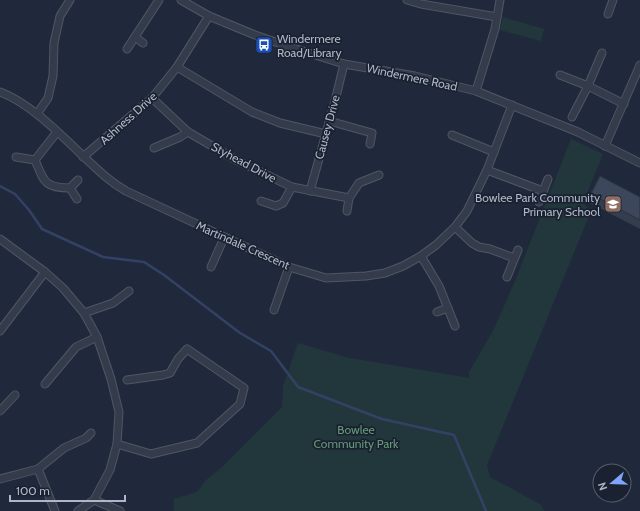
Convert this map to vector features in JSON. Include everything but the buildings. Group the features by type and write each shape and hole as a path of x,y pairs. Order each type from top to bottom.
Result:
{"street":[{"path":"37,114 48,98 52,76 54,43 60,16 70,0"},
{"path":"127,49 159,0"},
{"name":"Windermere Road","path":"181,0 209,16 256,35 344,64 415,76 476,91 578,132 640,163"},
{"path":"407,0 497,16"},
{"path":"476,91 494,32 500,0"},
{"path":"608,14 613,0"},
{"name":"Ashness Drive","path":"83,157 152,98 177,67 209,16"},
{"path":"135,37 144,43"},
{"path":"572,117 588,86 602,53"},
{"name":"Causey Drive","path":"310,191 344,64"},
{"path":"605,146 640,64"},
{"path":"177,67 252,112 280,123 326,134"},
{"path":"560,75 588,86 624,104"},
{"name":"Martindale Crescent","path":"0,92 8,95 37,114 107,178 126,191 289,267 326,278 366,276 385,273 403,266 421,256 436,245 455,227 467,210 487,170 512,105"},
{"name":"Styhead Drive","path":"152,98 188,132 238,160 292,187 349,198"},
{"path":"329,121 372,133 370,144"},
{"path":"35,160 57,132"},
{"path":"154,148 188,132"},
{"path":"452,135 494,152"},
{"path":"16,157 35,160"},
{"path":"35,160 42,178 49,185 58,188 70,188 78,180"},
{"path":"487,170 543,191"},
{"path":"347,211 349,198 359,183 379,175"},
{"path":"539,202 548,179"},
{"path":"262,201 276,206 283,203 292,187"},
{"path":"70,188 77,199"},
{"path":"455,227 472,243 479,247 490,249 514,258"},
{"path":"211,267 224,238"},
{"path":"0,239 45,272 63,288 84,314 97,337 111,378 119,412 117,444 110,470 94,500 78,511"},
{"path":"209,250 216,254"},
{"path":"508,278 518,250"},
{"path":"421,256 439,286 455,326"},
{"path":"274,310 289,267"},
{"path":"0,331 45,272"},
{"path":"84,314 114,303 129,291"},
{"path":"270,296 278,299"},
{"path":"437,312 448,308"},
{"path":"45,384 76,347 97,337"},
{"path":"117,444 151,454 197,443 240,404 244,388 187,349 178,359 170,373 127,380"},
{"path":"0,411 15,395"},
{"path":"0,479 38,469 64,448 86,438 91,433"},
{"path":"38,469 55,511"},
{"path":"94,500 120,511"}],"green space":[{"path":"503,17 544,29 541,41 500,30"},
{"name":"Bowlee Community Park","path":"571,139 603,154 583,203 591,211 487,465 490,477 540,504 545,511 174,511 174,499 197,492 206,480 221,468 282,407 283,386 298,343 349,358 469,378 469,372 494,329 515,281"}],"waterway":[{"path":"0,186 15,194 29,210 42,229 103,257 144,262 164,275 240,333 271,351 298,387 382,419 454,435 486,511"}],"place":[{"name":"Windermere Road/Library","path":"264,45"},
{"name":"Bowlee Park Community Primary School","path":"613,204"}]}
